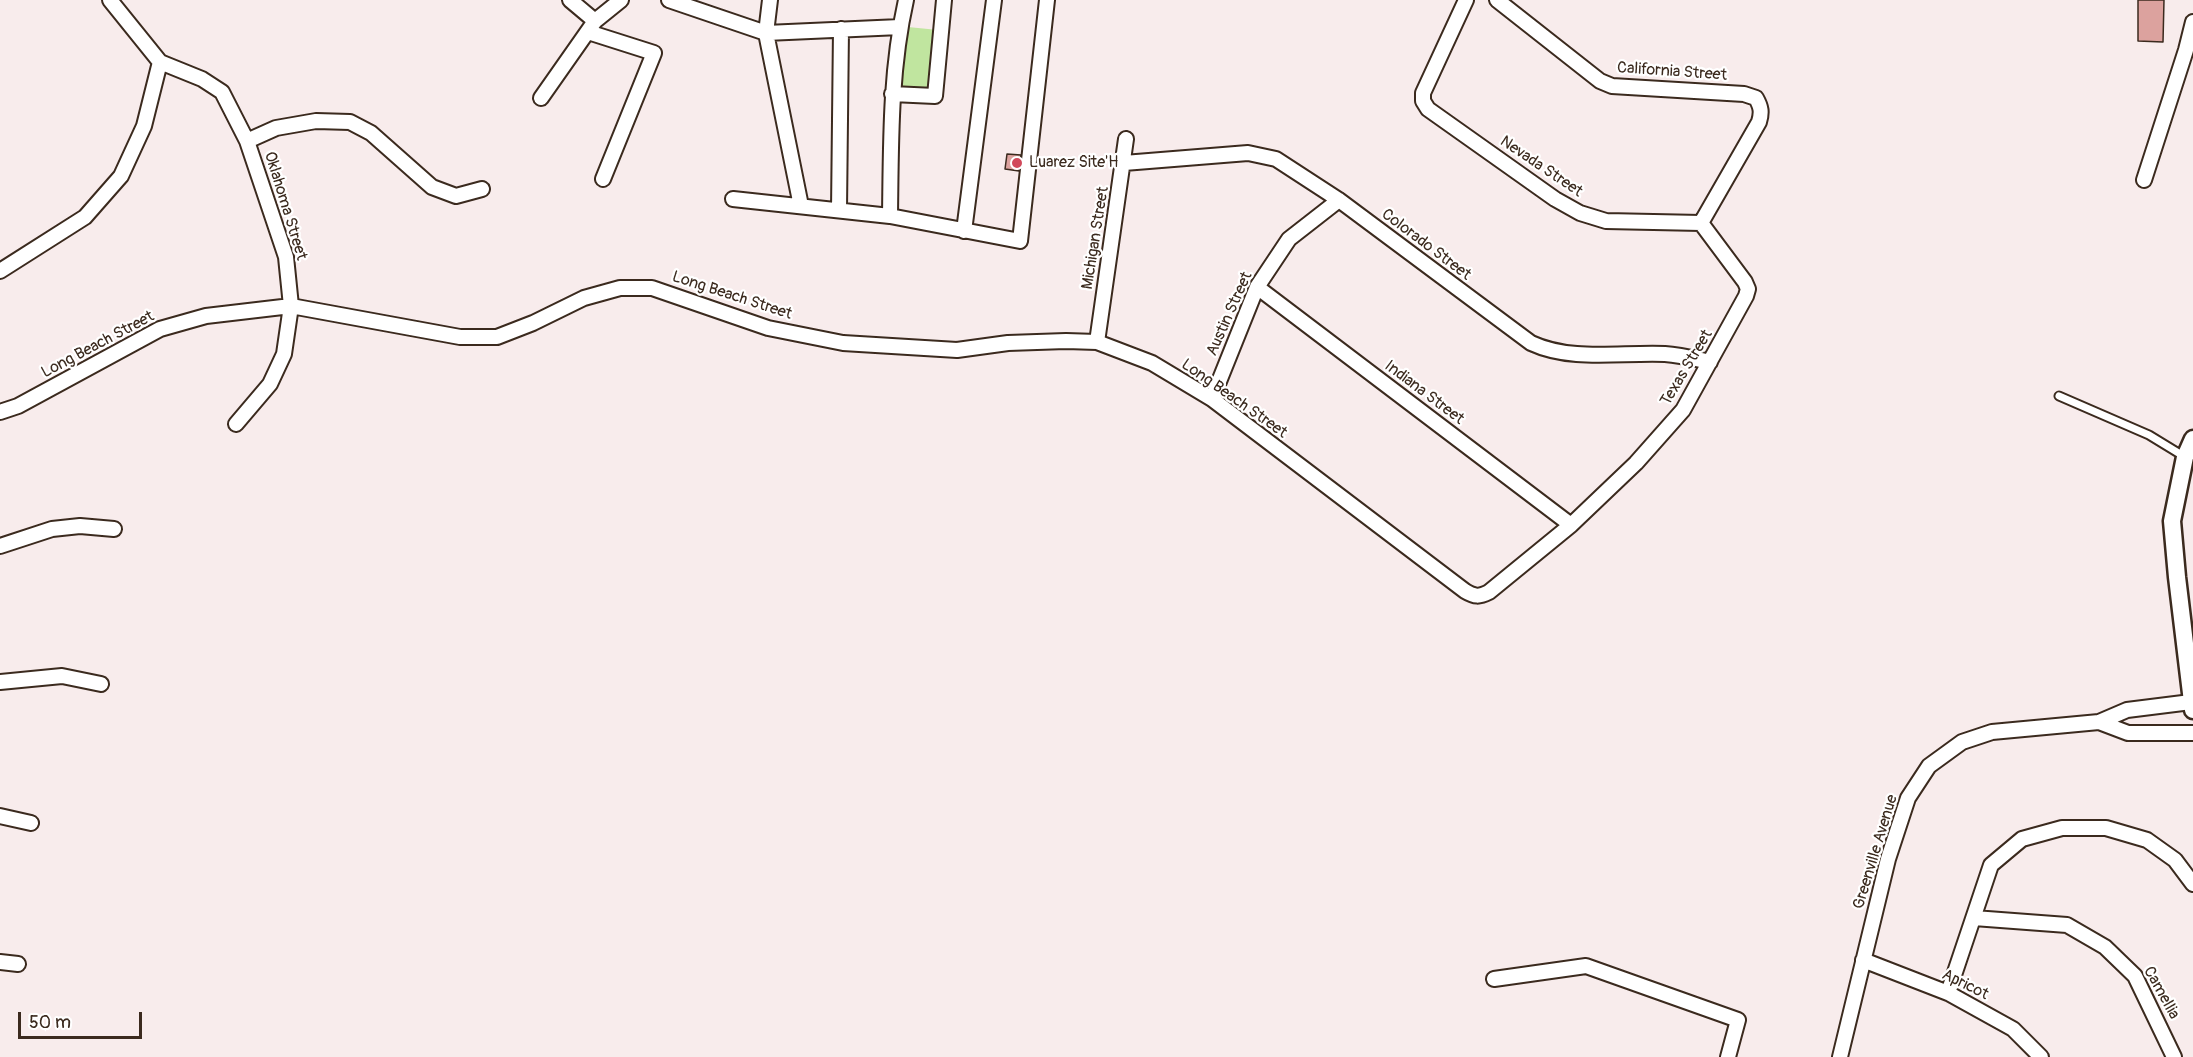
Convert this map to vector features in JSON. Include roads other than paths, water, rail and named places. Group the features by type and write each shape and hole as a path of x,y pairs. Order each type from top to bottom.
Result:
{"street":[{"path":"0,270 85,217 121,176 144,126 160,62 110,0"},
{"path":"570,0 592,26 654,53 603,179"},
{"path":"541,98 592,26 621,0"},
{"path":"669,0 766,33 900,27"},
{"path":"770,0 766,33 801,206"},
{"path":"890,216 892,94 900,27 906,0"},
{"path":"892,94 935,96 944,0"},
{"path":"964,231 993,0"},
{"path":"734,199 890,216 1020,241 1047,0"},
{"name":"Nevada Street","path":"1466,0 1423,93 1423,101 1428,109 1555,199 1580,213 1606,221 1701,223"},
{"name":"California Street","path":"1497,0 1600,81 1612,86 1744,94 1756,98 1762,114 1759,122 1701,223"},
{"path":"2144,180 2193,22"},
{"path":"839,210 841,29"},
{"name":"Oklahoma Street","path":"160,62 202,79 222,92 247,141 286,257 291,306 285,354 270,384 236,424"},
{"path":"247,141 276,128 296,124 316,121 350,122 371,133 432,187 456,196 482,189"},
{"name":"Michigan Street","path":"1097,342 1126,139"},
{"name":"Colorado Street","path":"1124,163 1248,153 1276,159 1339,200 1531,343 1547,351 1564,354 1667,354 1710,362"},
{"name":"Austin Street","path":"1212,399 1257,287 1289,239 1339,200"},
{"name":"Texas Street","path":"1480,596 1489,592 1571,525 1636,463 1683,410 1748,290 1745,282 1701,223"},
{"name":"Indiana Street","path":"1257,287 1571,525"},
{"name":"Long Beach Street","path":"0,412 18,406 160,329 206,316 291,306 460,337 496,337 533,323 584,298 620,288 652,288 768,328 843,342 957,350 1008,344 1097,342 1152,363 1212,399 1465,591 1473,596 1480,596"},
{"path":"2192,706 2172,521 2185,457 2193,439"},
{"path":"0,546 27,536 70,527 114,529"},
{"path":"0,682 62,676 101,684"},
{"name":"Greenville Avenue","path":"1840,1057 1888,859 1908,798 1929,766 1962,742 1992,732 2099,722 2127,710 2192,706"},
{"name":"Greenville Avenue","path":"2099,722 2128,733 2193,733"},
{"path":"0,816 31,823"},
{"path":"1948,993 1991,865 2022,839 2062,828 2106,828 2147,840 2175,860 2193,884"},
{"name":"Camellia","path":"1974,918 2067,925 2105,947 2135,976 2174,1057"},
{"name":"Apricot","path":"1863,960 1948,993 2013,1029 2041,1057"},
{"path":"0,962 18,964"},
{"path":"1494,979 1586,966 1738,1020 1728,1057"}],"lane":[{"path":"2059,396 2149,435 2185,457"}],"place":[{"name":"Luarez Site'H","path":"1017,163"}]}
